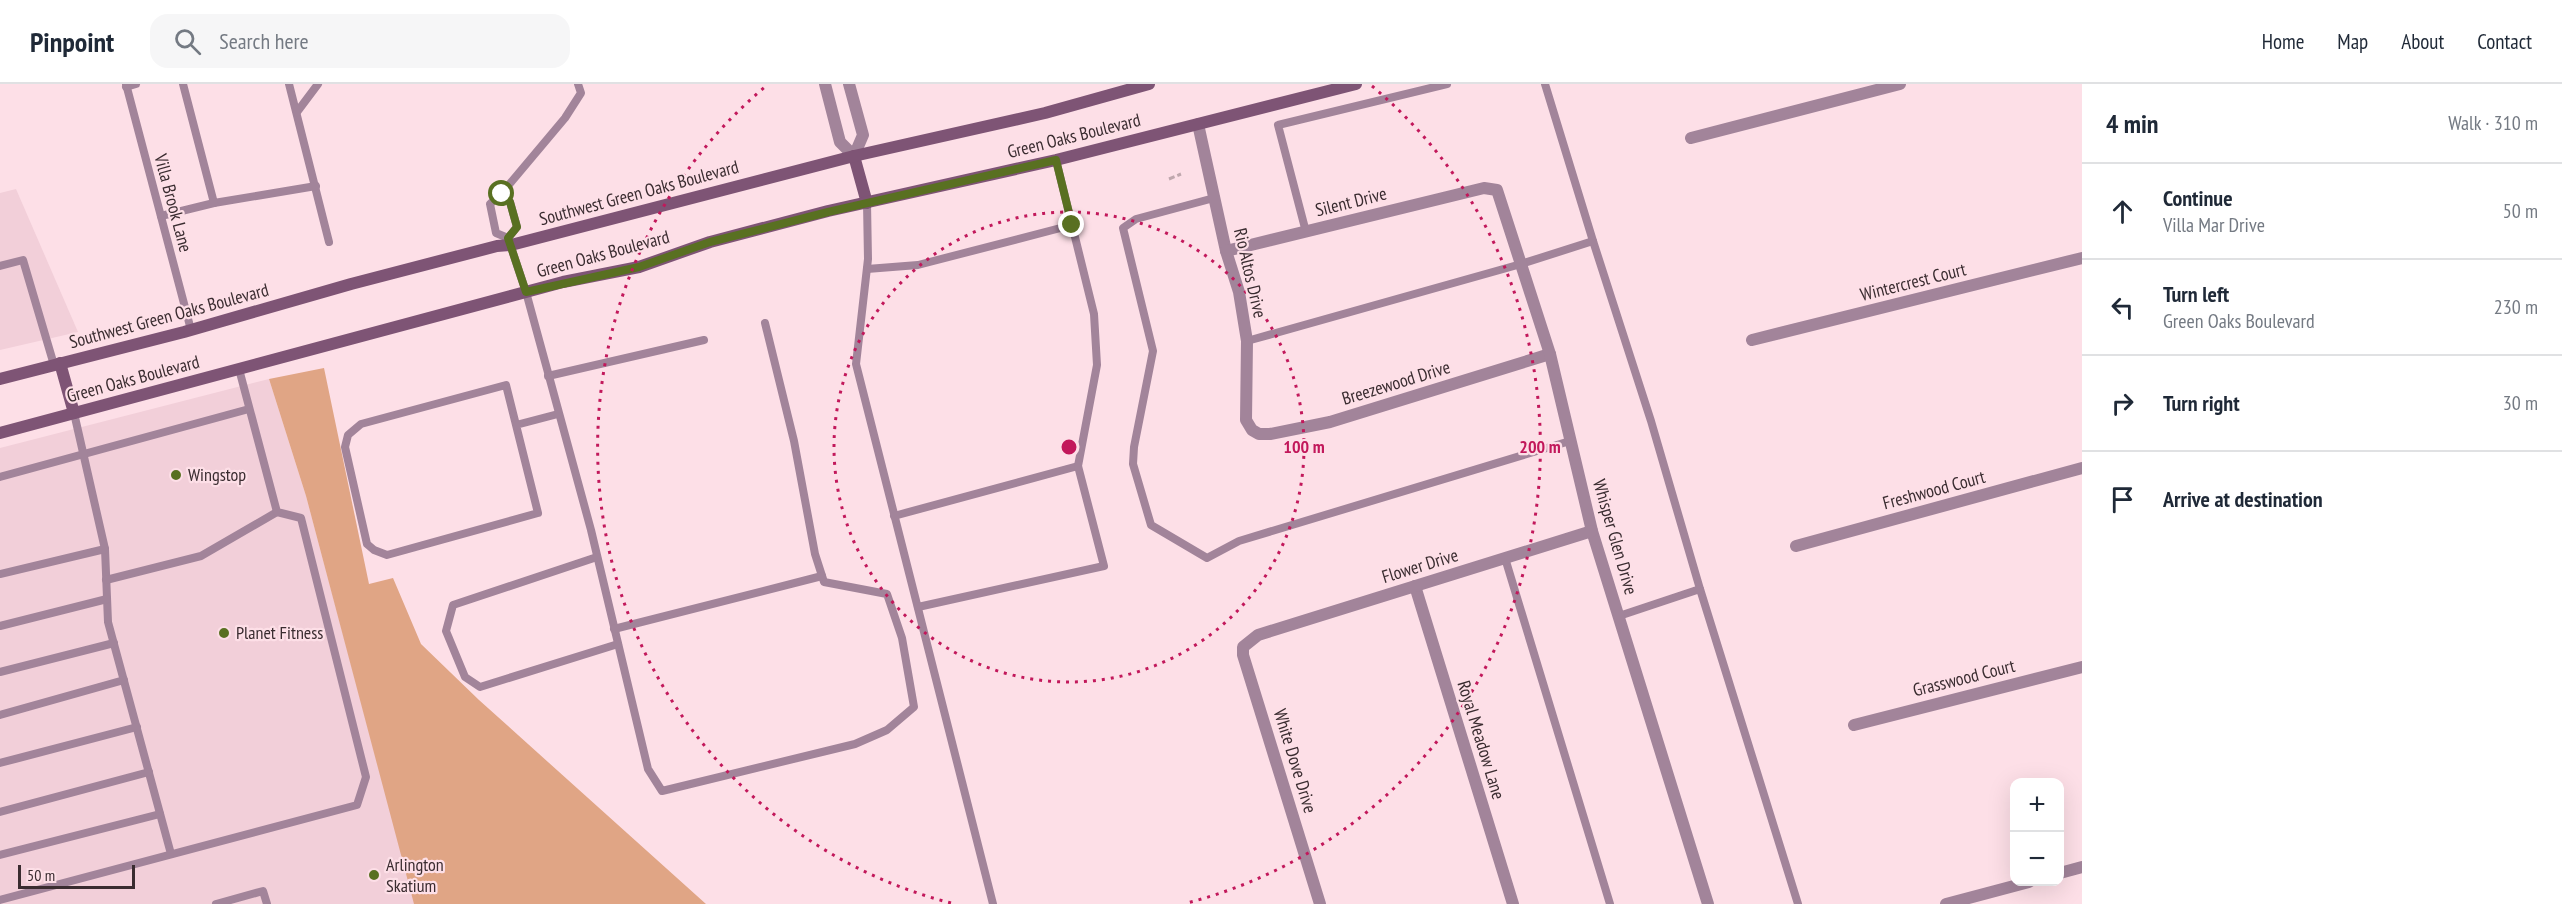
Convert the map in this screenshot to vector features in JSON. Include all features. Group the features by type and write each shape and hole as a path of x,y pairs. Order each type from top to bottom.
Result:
{"main road":[{"name":"Southwest Green Oaks Boulevard","path":"0,379 191,330 510,241 854,156 1045,112 1149,84"},
{"name":"Green Oaks Boulevard","path":"0,433 526,292 639,267 710,242 867,202 1056,160 1356,84"},
{"path":"854,156 867,202"},
{"path":"57,364 74,413"}],"street":[{"path":"825,84 840,142 854,156 863,135 849,84"},
{"path":"1691,138 1900,84"},
{"name":"Rio Altos Drive","path":"1198,124 1226,251 1239,292 1247,341 1246,420 1252,430"},
{"name":"Silent Drive","path":"1226,251 1484,189"},
{"name":"Whisper Glen Drive","path":"1484,189 1497,190 1550,354 1592,531 1708,904"},
{"name":"Wintercrest Court","path":"1752,340 2082,258"},
{"name":"Breezewood Drive","path":"1252,430 1259,434 1270,434 1330,422 1550,354"},
{"name":"Freshwood Court","path":"1796,546 2082,468"},
{"name":"Flower Drive","path":"1258,635 1592,531"},
{"name":"Royal Meadow Lane","path":"1416,586 1513,904"},
{"name":"White Dove Drive","path":"1258,635 1243,647 1244,655 1320,904"},
{"name":"Grasswood Court","path":"1854,725 2082,667"},
{"path":"2064,872 2082,867"},
{"path":"1946,904 2014,886"}],"lane":[{"path":"126,85 136,84"},
{"path":"183,84 214,203"},
{"path":"289,84 330,242"},
{"path":"297,112 318,84"},
{"path":"578,84 581,93 565,118 502,194 490,204 496,233 510,241 526,292 597,557 648,769 662,791 855,744 887,730 914,707 902,638 887,594 824,582 815,554 794,441 765,323"},
{"path":"1306,232 1278,125 1447,84"},
{"path":"1545,84 1798,904"},
{"name":"Villa Brook Lane","path":"126,85 191,330"},
{"path":"918,607 1104,566 1077,466 1097,365 1094,314 1056,160"},
{"path":"161,216 214,203 316,186"},
{"path":"502,194 510,202 517,227 510,241"},
{"path":"1214,198 1136,219 1123,228 1154,351 1134,447 1133,465 1151,525 1171,539 1207,558 1239,541 1570,441"},
{"path":"867,202 867,269 856,364 993,904"},
{"path":"867,269 918,265 1072,225"},
{"path":"1247,341 1521,264 1593,241"},
{"path":"0,266 23,260 57,364"},
{"path":"548,376 704,340"},
{"path":"239,369 277,512"},
{"path":"506,385 516,424 538,513 387,555 374,550 367,544 345,447 348,435 361,424 506,385"},
{"path":"0,477 249,409"},
{"path":"74,413 105,549 108,622 171,854"},
{"path":"516,424 558,414"},
{"path":"894,516 1077,466"},
{"path":"0,900 357,805 366,777 301,518 277,512 201,556 106,580"},
{"path":"0,574 105,549"},
{"path":"597,557 453,604 446,631 465,677 480,687 618,644"},
{"path":"1505,558 1610,904"},
{"path":"614,629 822,576"},
{"path":"1618,616 1700,589"},
{"path":"0,626 107,598"},
{"path":"0,672 114,643"},
{"path":"0,715 124,680"},
{"path":"0,763 137,728"},
{"path":"0,812 149,772"},
{"path":"0,855 160,814"},
{"path":"216,904 263,891 267,904"}],"path":[{"path":"1169,179 1181,174"}],"shaded area":[{"path":"16,189 78,332 0,350 0,193"},
{"path":"324,368 369,584 393,578 421,644 479,700 706,904 414,904 306,496 269,379"},
{"path":"269,379 306,496 415,904 0,904 0,448"}],"place":[{"name":"Wingstop","path":"176,475"},
{"name":"Planet Fitness","path":"224,633"},
{"name":"Arlington Skatium","path":"374,875"}],"route":[{"path":"502,194 510,202 517,227 508,238 526,292 639,267 710,242 828,212 1056,160 1072,225"}]}
